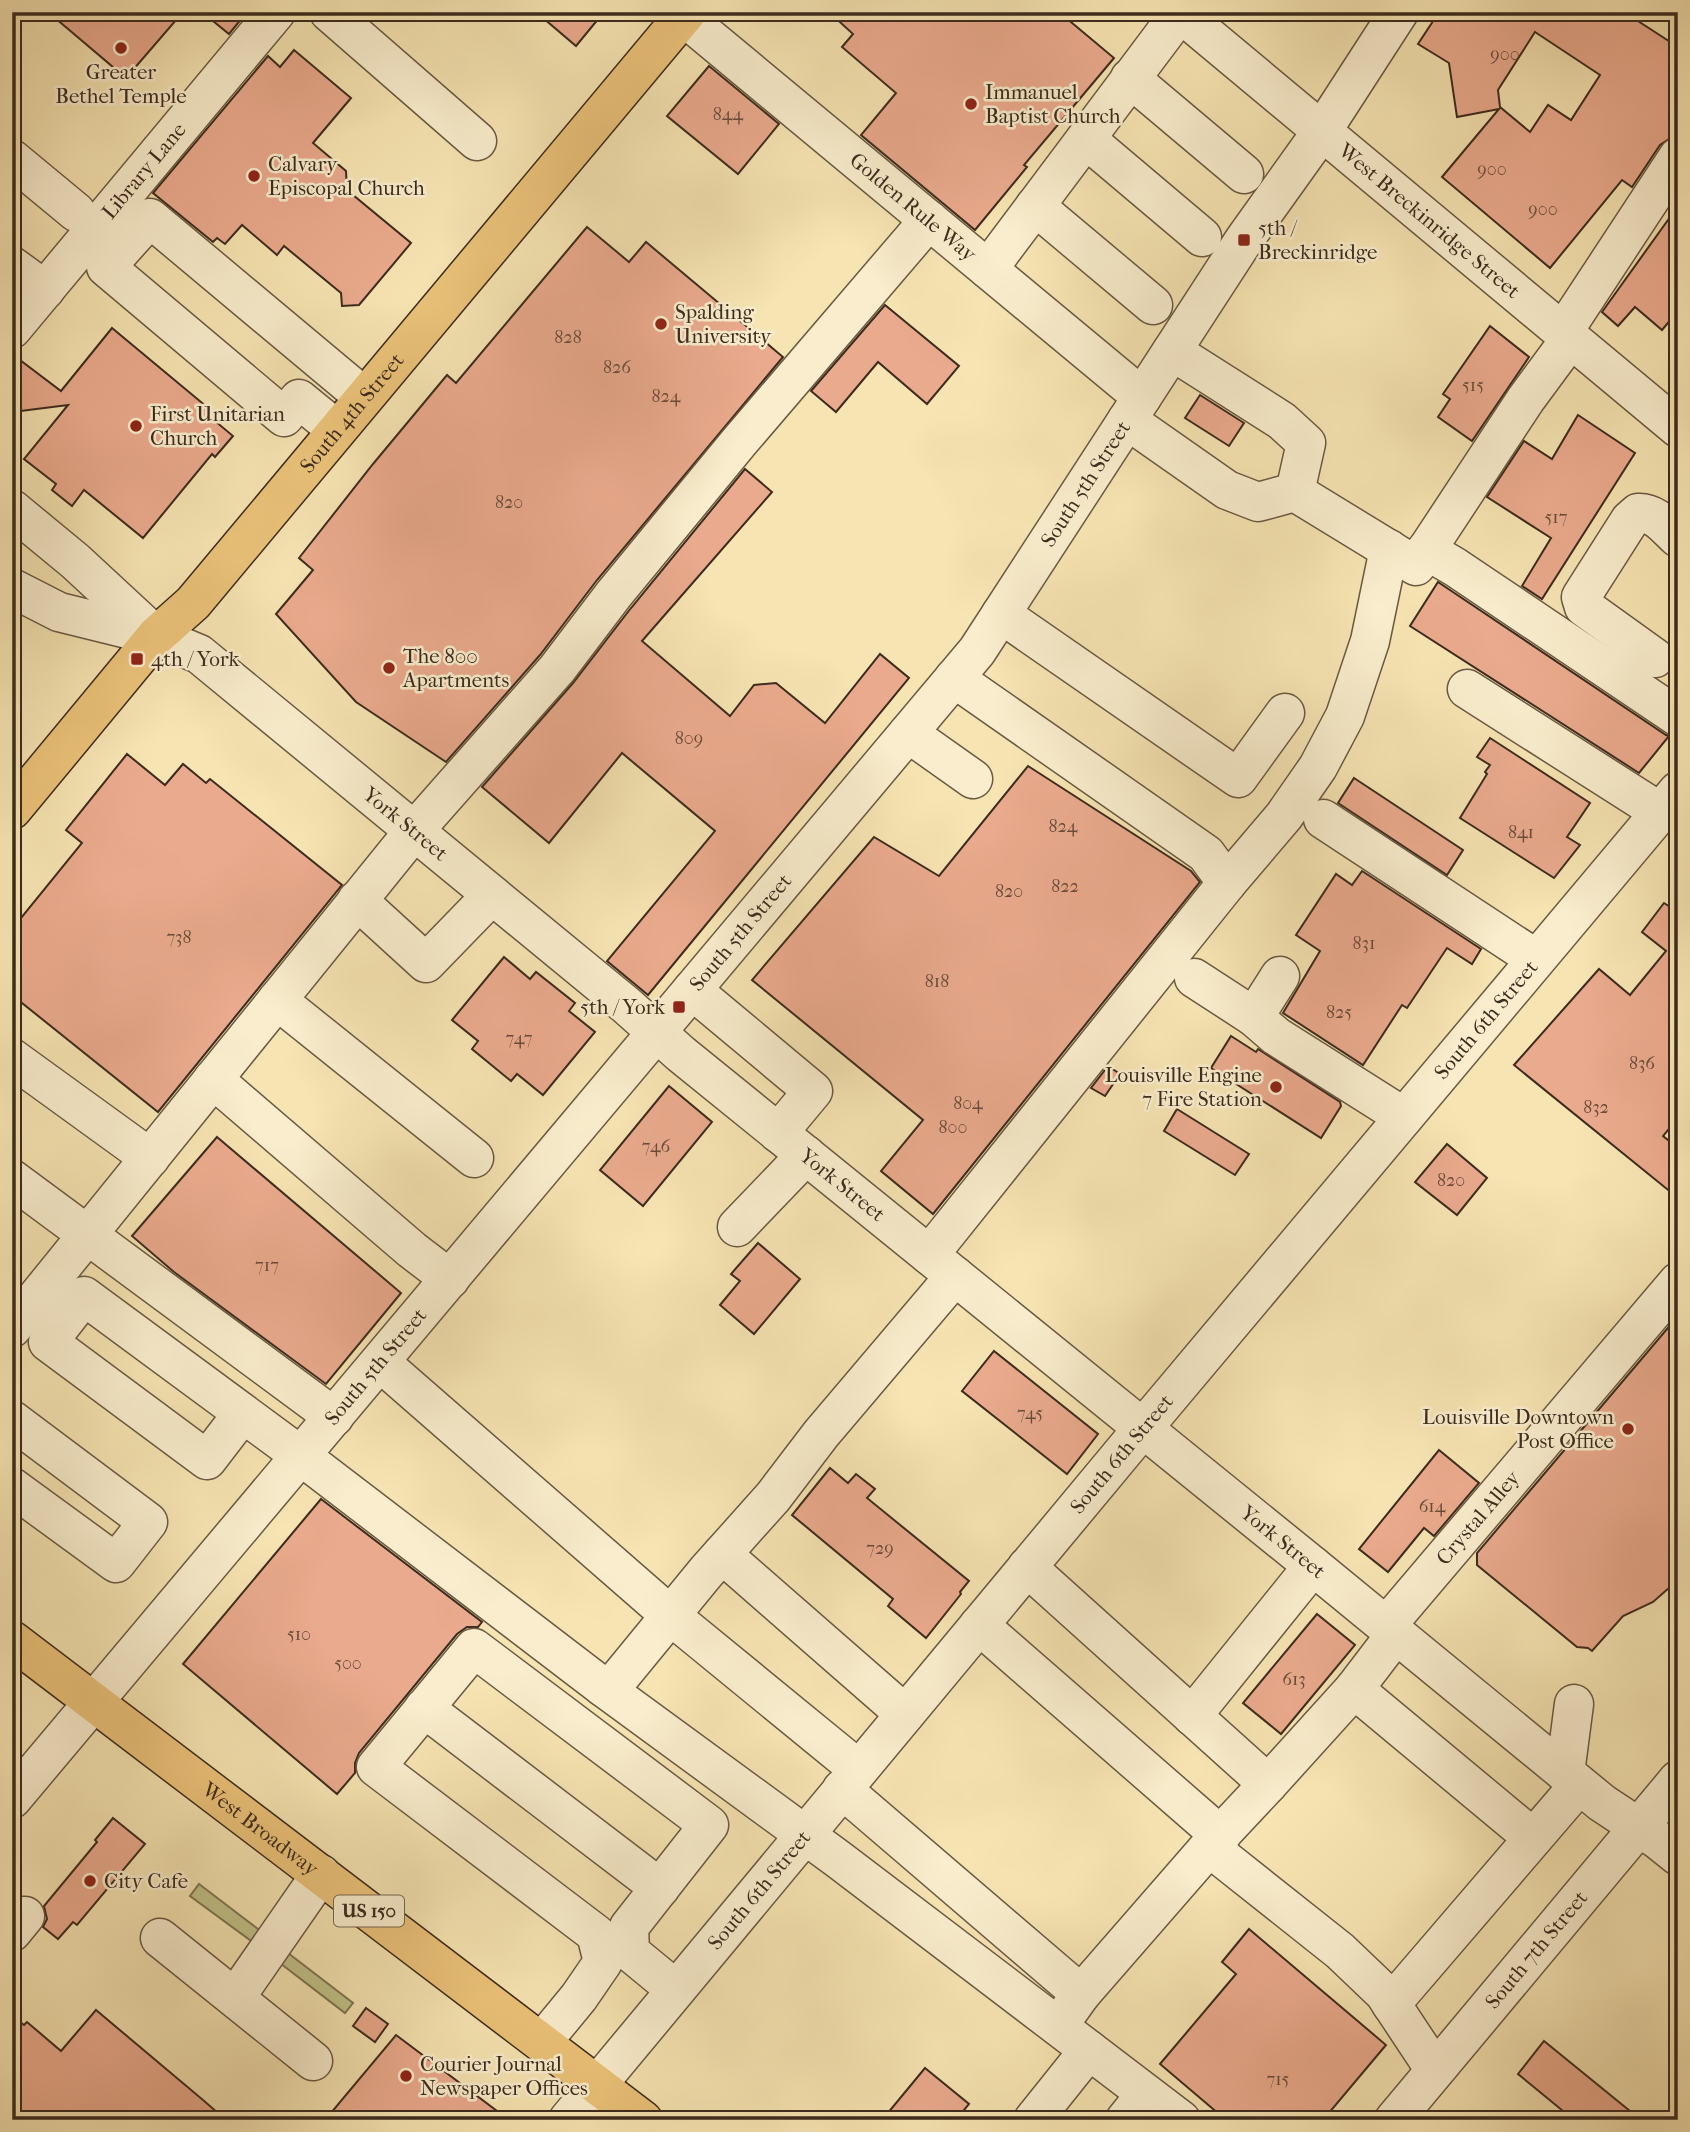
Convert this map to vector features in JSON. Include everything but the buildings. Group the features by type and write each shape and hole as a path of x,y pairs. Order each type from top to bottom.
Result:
{"main road":[{"name":"South 4th Street","path":"12,810 156,636 193,603 685,14"},
{"name":"West Broadway","path":"12,1640 643,2120"}],"street":[{"name":"Library Lane","path":"12,329 276,12"},
{"path":"329,12 477,141"},
{"name":"South 5th Street","path":"12,1799 977,651 1244,240 1322,131 1399,12"},
{"path":"988,269 1180,13"},
{"name":"West Breckinridge Street","path":"1180,13 1678,428"},
{"name":"Golden Rule Way","path":"685,14 988,269 1135,409 1227,490 1258,502 1295,492"},
{"path":"1130,78 1244,174"},
{"path":"1086,139 1202,237"},
{"path":"12,159 76,212"},
{"path":"1172,351 1283,421 1306,443 1295,492 1416,566 1526,399 1676,162"},
{"path":"1035,206 1153,305"},
{"path":"326,364 284,417 106,267 150,218 326,364 364,397"},
{"path":"18,1308 88,1235 414,831 557,669 614,594 731,452 929,220"},
{"path":"12,266 45,290"},
{"path":"299,399 337,430"},
{"name":"York Street","path":"12,509 75,561 156,636 199,654 792,1144 1572,1779 1678,1856"},
{"path":"1678,538 1655,517 1638,513 1630,520 1581,597 1584,607 1656,673 1678,717"},
{"path":"603,1687 615,1683 773,1497 1227,883 1284,816 1318,767 1345,716 1370,641 1389,549"},
{"path":"1426,550 1656,673"},
{"path":"12,588 59,612 156,636"},
{"path":"1001,614 1238,778 1285,713"},
{"path":"954,678 1206,855 1227,883"},
{"path":"1467,689 1669,801"},
{"path":"908,733 973,779"},
{"name":"South 6th Street","path":"568,2120 803,1835 1669,801"},
{"path":"1323,819 1536,959"},
{"path":"358,900 426,963 492,895"},
{"path":"1254,1017 1280,976"},
{"path":"1194,978 1254,1017 1276,1036 1404,1117"},
{"path":"692,990 813,1091 792,1144 737,1227"},
{"path":"277,1000 474,1158"},
{"path":"12,1058 150,1158"},
{"path":"213,1079 412,1250 450,1279"},
{"path":"12,1179 334,1417"},
{"name":"Crystal Alley","path":"1057,2026 1081,1994 1354,1689 1391,1630 1678,1282"},
{"path":"243,1413 207,1460 48,1342 84,1296 243,1413 301,1456 603,1687 1089,2050 1136,2107 1181,2120"},
{"path":"380,1362 671,1615 1081,1994"},
{"path":"12,1420 148,1522 116,1563 12,1487"},
{"path":"722,1554 905,1714"},
{"path":"1192,1716 1313,1566"},
{"path":"1027,1567 1268,1784"},
{"path":"979,1625 1384,1993 1435,2070"},
{"path":"542,2042 579,1997 614,1944 709,1825 474,1648 376,1767 614,1944 676,1989"},
{"path":"1354,1689 1533,1838"},
{"path":"1391,2004 1533,1838 1572,1779 1574,1704"},
{"path":"424,1708 660,1888"},
{"name":"South 7th Street","path":"1394,2120 1678,1780"},
{"path":"235,1998 321,1874"},
{"path":"160,1938 313,2061"},
{"path":"1033,2120 1089,2050"}],"green space":[{"path":"199,1884 262,1932 254,1943 190,1896"},
{"path":"288,1953 353,2003 345,2013 280,1963"}],"place":[{"name":"Greater Bethel Temple","path":"121,48"},
{"name":"Immanuel Baptist Church","path":"971,104"},
{"name":"Calvary Episcopal Church","path":"254,176"},
{"name":"5th / Breckinridge","path":"1244,240"},
{"name":"Spalding University","path":"661,324"},
{"name":"First Unitarian Church","path":"136,426"},
{"name":"4th / York","path":"137,659"},
{"name":"The 800 Apartments","path":"389,668"},
{"name":"5th / York","path":"679,1007"},
{"name":"Louisville Engine 7 Fire Station","path":"1276,1087"},
{"name":"Louisville Downtown Post Office","path":"1628,1429"},
{"name":"City Cafe","path":"90,1881"},
{"name":"Courier Journal Newspaper Offices","path":"406,2076"}]}
